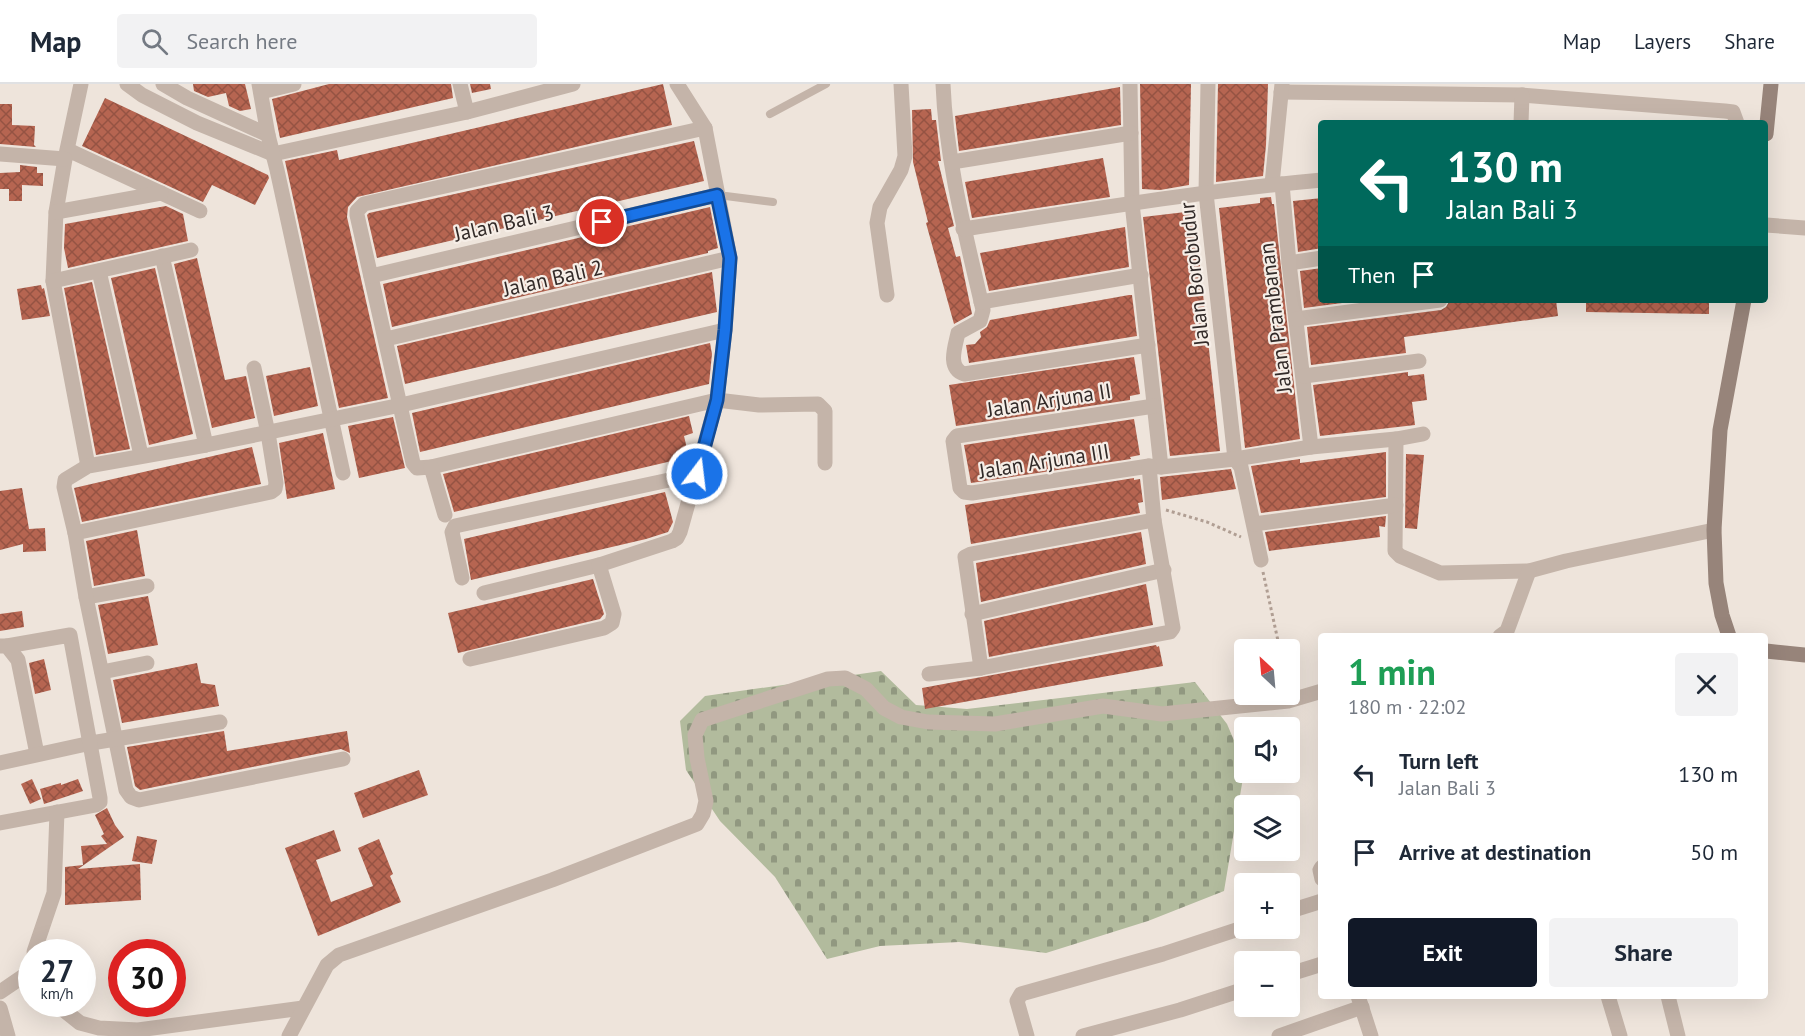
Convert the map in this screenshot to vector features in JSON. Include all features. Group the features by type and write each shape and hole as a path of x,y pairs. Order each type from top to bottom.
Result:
{"street":[{"path":"81,84 56,212 53,281 88,466"},
{"path":"127,84 142,95 197,123 273,154 467,111 573,84"},
{"path":"163,84 186,91 268,135"},
{"path":"294,84 260,88 268,135 333,419 343,473"},
{"path":"460,84 467,111"},
{"path":"484,593 599,565 677,538 717,400 730,258 705,128 677,84"},
{"path":"887,295 877,223 880,207 905,156 901,84"},
{"path":"943,84 945,119 963,229 983,310 980,321 958,333 954,346 954,366 958,372 964,374 1148,345"},
{"path":"929,674 981,668 1170,632 1173,628 1154,513 1154,406 1142,275 1132,203 1130,84"},
{"name":"Jalan Borobudur","path":"1208,84 1206,193 1235,459 1241,467 1261,560"},
{"path":"1767,120 1771,84"},
{"path":"1281,88 1502,89 1522,95 1733,112 1736,120"},
{"name":"Jalan Prambanan","path":"1281,88 1277,184 1304,376 1311,447"},
{"path":"1521,120 1522,95"},
{"path":"705,128 364,204 357,211 413,463 417,468 431,467 717,400 759,405 818,404 825,411 825,463"},
{"path":"952,162 1131,133"},
{"path":"0,154 66,154 200,211"},
{"path":"963,229 1132,203 1318,180"},
{"path":"56,212 161,193"},
{"name":"Jalan Bali 3","path":"371,276 717,195"},
{"path":"1768,225 1805,228"},
{"path":"53,281 191,250"},
{"path":"162,256 206,445"},
{"name":"Jalan Bali 2","path":"386,339 730,258"},
{"path":"1289,262 1318,258"},
{"path":"99,270 141,455"},
{"path":"981,302 1142,275"},
{"path":"1296,319 1417,303"},
{"path":"1728,633 1716,583 1714,530 1720,430 1743,303"},
{"path":"343,759 139,800 131,797 126,790 63,483 88,466 268,433 401,405 725,330"},
{"path":"1304,376 1419,361"},
{"path":"75,533 271,492 275,489 268,433 254,368"},
{"name":"Jalan Arjuna II","path":"953,441 957,436 963,434 1154,406"},
{"path":"1155,467 1235,459 1311,447 1396,439 1423,434"},
{"path":"1396,439 1395,550 1400,556 1440,573 1528,571 1714,530"},
{"name":"Jalan Arjuna III","path":"953,441 960,488 963,492 984,492 1155,467"},
{"path":"431,467 446,515"},
{"path":"462,579 452,532 455,526 697,474"},
{"path":"1254,524 1396,505"},
{"path":"981,668 965,557 1154,513"},
{"path":"470,659 604,628 612,623 614,614 599,565"},
{"path":"972,614 1164,570"},
{"path":"1504,633 1507,631 1528,571"},
{"path":"86,597 147,586"},
{"path":"0,823 96,805 100,802 70,635 4,646"},
{"path":"4,646 18,660 37,754"},
{"path":"1768,651 1805,655"},
{"path":"102,672 147,663"},
{"path":"289,1036 327,965 339,955 552,880 698,824 706,801 697,758 695,735 702,720 811,683 845,678 866,689 884,708 901,717 928,722 995,724 1103,706 1162,714 1288,701 1318,692"},
{"path":"0,763 91,742 220,722"},
{"path":"38,939 54,893 57,813"},
{"path":"1300,908 1318,902"},
{"path":"1027,1036 1017,1001 1021,994 1163,954 1234,931"},
{"path":"1300,971 1318,965"},
{"path":"0,992 18,982"},
{"path":"1083,1036 1180,1010 1234,993"},
{"path":"1609,999 1620,1036"},
{"path":"1669,999 1678,1036"},
{"path":"1279,1036 1360,1002 1371,1036"},
{"path":"0,1008 8,1036"},
{"path":"72,1017 80,1023 99,1028 138,1030 303,1008"},
{"path":"71,1017 75,1036"}],"lane":[{"path":"770,114 826,84"},
{"path":"717,195 773,202"}],"path":[{"path":"1154,513 1207,522 1243,538"},
{"path":"1261,560 1278,639"}],"green space":[{"path":"881,671 916,705 967,709 1195,682 1227,724 1234,740 1234,783 1242,783 1240,795 1234,795 1234,831 1224,891 1148,921 1046,953 959,942 880,946 827,959 775,877 720,821 686,770 680,721 705,696"}],"building":[{"path":"193,84 245,84 251,109 240,111 229,106 226,93 208,97 194,91"},
{"path":"329,84 451,84 453,98 280,138 272,99"},
{"path":"470,84 490,84 491,89 472,93"},
{"path":"663,84 672,125 357,197 348,207 347,217 388,398 339,408 285,161 337,150 339,160"},
{"path":"1140,84 1191,84 1189,185 1160,190 1142,189"},
{"path":"1218,84 1268,84 1263,176 1216,182"},
{"path":"1120,87 1121,125 959,151 955,116"},
{"path":"105,98 268,175 269,178 255,205 212,185 203,202 82,146"},
{"path":"0,104 12,104 12,125 35,126 34,145 36,147 0,144"},
{"path":"931,109 932,120 936,120 941,161 938,161 954,226 948,228 956,257 960,256 972,314 954,324 926,223 928,222 913,162 912,110"},
{"path":"694,141 704,181 377,258 367,215 369,213"},
{"path":"1103,158 1110,197 972,218 965,182"},
{"path":"20,165 37,167 37,173 43,173 43,186 22,185 22,201 9,201 9,189 0,189 0,173 20,172"},
{"path":"1271,197 1272,204 1274,204 1300,439 1245,448 1219,208 1260,203 1260,198"},
{"path":"1318,198 1318,249 1298,252 1293,201"},
{"path":"166,206 183,214 188,241 68,268 64,248 65,224"},
{"path":"710,207 718,248 708,253 392,327 383,284"},
{"path":"1194,211 1220,451 1170,456 1143,217"},
{"path":"1125,227 1129,267 989,291 980,253"},
{"path":"197,258 225,380 246,376 255,418 212,428 174,264"},
{"path":"155,268 193,434 149,445 111,278"},
{"path":"1318,269 1318,303 1342,303 1304,308 1300,271"},
{"path":"712,272 717,312 405,384 397,346"},
{"path":"92,282 130,449 96,455 64,288"},
{"path":"41,285 42,289 44,288 50,316 22,320 17,289"},
{"path":"1132,295 1137,336 969,363 966,345 975,344 981,337 980,332 987,327 990,320"},
{"path":"1448,303 1556,303 1558,316 1404,337 1406,353 1311,365 1307,327 1441,310"},
{"path":"1586,303 1709,303 1709,314 1586,312"},
{"path":"710,343 712,354 709,384 420,452 412,413"},
{"path":"1134,357 1140,394 1130,396 1130,400 956,426 949,385"},
{"path":"310,367 318,406 274,416 266,376"},
{"path":"1408,372 1408,376 1424,374 1427,400 1412,402 1415,425 1320,436 1313,385"},
{"path":"689,416 693,433 684,436 689,457 454,512 443,474"},
{"path":"393,417 405,468 359,478 348,426"},
{"path":"1134,419 1140,455 1130,457 1131,459 971,483 964,445"},
{"path":"323,433 335,489 287,499 279,443"},
{"path":"252,447 261,484 82,522 74,488"},
{"path":"1386,452 1386,497 1261,513 1251,466 1300,459 1300,463"},
{"path":"1406,454 1424,455 1417,529 1405,528"},
{"path":"1231,469 1236,489 1162,500 1160,477"},
{"path":"1134,478 1134,480 1140,479 1143,502 1138,503 1140,513 971,544 965,505"},
{"path":"22,488 29,529 45,528 46,551 23,552 23,544 0,550 0,491"},
{"path":"665,492 673,522 668,532 471,580 464,539"},
{"path":"1386,516 1385,527 1379,526 1380,537 1269,551 1265,532"},
{"path":"137,530 145,576 94,586 86,541"},
{"path":"1141,532 1146,564 981,602 976,563"},
{"path":"593,579 604,614 600,619 458,653 448,613"},
{"path":"1146,584 1153,625 989,657 984,621"},
{"path":"148,596 158,645 108,654 98,605"},
{"path":"22,611 24,627 0,631 0,614"},
{"path":"1159,646 1163,666 925,709 922,688"},
{"path":"44,659 51,690 35,694 29,663"},
{"path":"197,663 201,683 215,685 219,706 122,723 113,680"},
{"path":"224,731 227,751 347,731 350,753 341,749 140,790 135,786 127,747"},
{"path":"419,770 428,795 363,818 354,793"},
{"path":"32,779 41,799 30,804 21,784"},
{"path":"78,779 83,791 44,804 40,789"},
{"path":"107,808 124,837 78,869 140,864 141,900 65,905 65,867 83,865 81,846 107,844 101,836 104,834 95,815"},
{"path":"334,830 341,851 316,860 331,902 373,886 358,848 379,839 393,874 390,876 401,902 318,936 285,848"},
{"path":"137,836 157,840 152,864 132,861"}],"route":[{"path":"602,222 717,195 730,258 725,330 717,400 697,474"}]}
